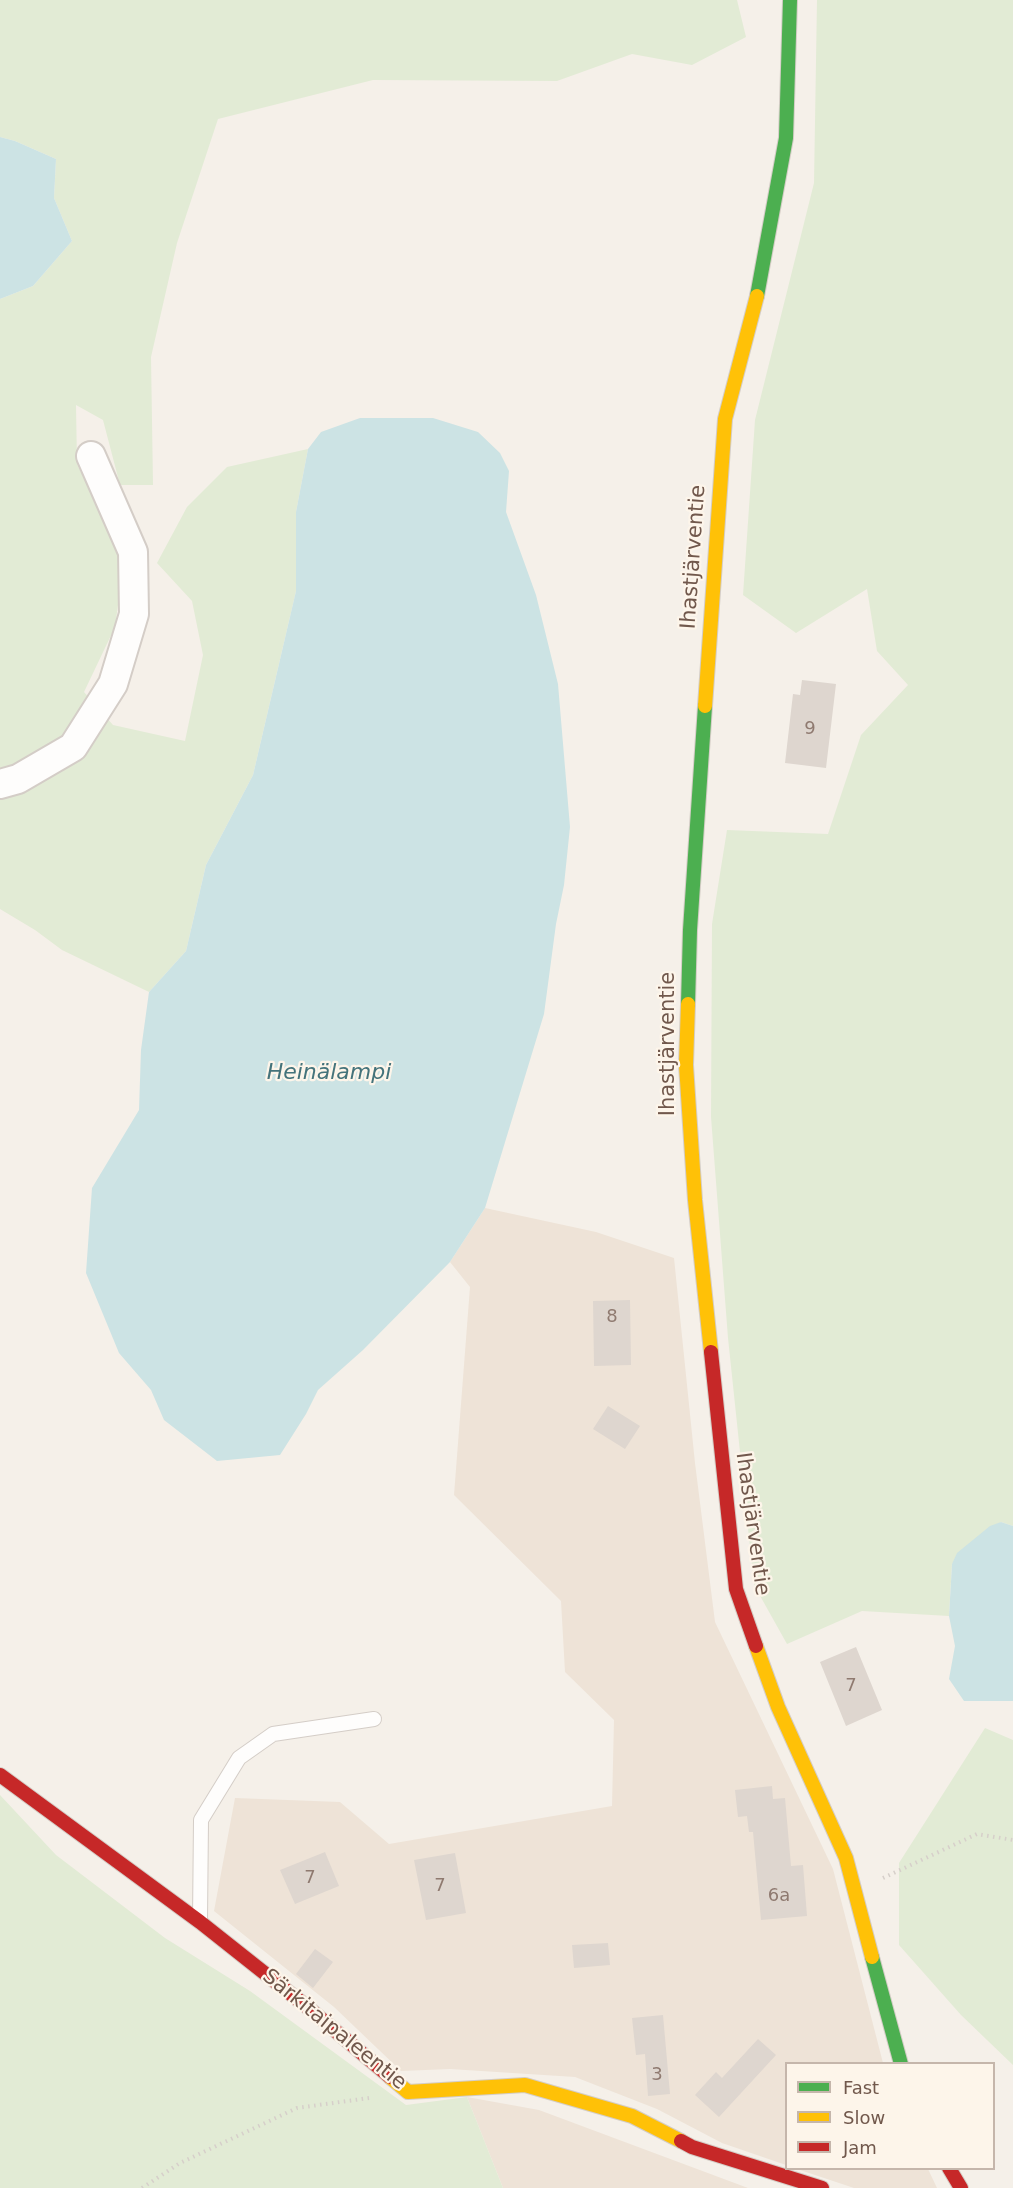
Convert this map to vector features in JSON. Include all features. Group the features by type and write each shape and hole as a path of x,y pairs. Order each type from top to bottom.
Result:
{"street":[{"name":"Ihastjärventie","path":"790,0 786,138 761,281 725,419 690,930 686,1065 695,1200 736,1589 778,1707 846,1858 900,2062"},
{"path":"0,784 18,779 73,747 113,684 134,614 133,552 91,456"},
{"name":"Särkitaipaleentie","path":"0,1774 200,1922 306,2006 408,2092 525,2085 632,2116 692,2147 822,2188"},
{"path":"950,2170 961,2188"}],"lane":[{"path":"200,1922 201,1820 239,1758 273,1734 374,1719"}],"path":[{"path":"855,1892 977,1834 1013,1840"},
{"path":"142,2188 180,2163 297,2108 408,2092"}],"shaded area":[{"path":"485,1208 596,1232 674,1258 695,1463 715,1622 833,1869 883,2062 785,2062 785,2165 722,2143 657,2109 575,2077 450,2069 401,2071 334,2007 214,1911 235,1798 340,1802 389,1844 612,1806 614,1720 565,1672 561,1601 454,1495 470,1287 450,1262"},
{"path":"467,2097 539,2110 748,2188 503,2188"},
{"path":"800,2170 928,2170 937,2188 854,2188"}],"green space":[{"path":"0,0 737,0 746,37 692,65 632,54 557,81 373,80 218,119 177,243 151,357 153,485 120,485 103,420 76,405 77,464 124,561 115,627 84,692 113,725 185,741 203,655 192,601 157,563 187,507 227,467 308,449 296,512 296,591 253,775 206,865 186,951 149,992 62,950 0,909 0,299 33,286 72,241 54,198 56,159 0,137"},
{"path":"817,0 1013,0 1013,1526 1001,1522 952,1564 949,1616 862,1611 787,1644 754,1585 728,1338 711,1117 712,924 727,830 828,834 861,735 908,685 877,651 867,589 796,633 743,595 755,420 814,183"},
{"path":"985,1728 1013,1740 1013,2065 961,2015 899,1945 899,1863"},
{"path":"0,1795 56,1855 165,1938 250,1991 406,2105 467,2097 503,2188 0,2188"}],"water":[{"path":"0,137 56,159 54,198 72,241 33,286 0,299"},
{"name":"Heinälampi","path":"360,418 433,418 478,432 500,453 509,471 506,512 536,595 558,684 570,827 564,885 556,924 544,1014 485,1208 450,1262 363,1350 318,1390 280,1455 217,1461 164,1420 151,1390 119,1353 86,1273 92,1188 139,1110 141,1050 149,992 186,951 206,865 253,775 296,591 296,512 308,449 321,432"},
{"path":"1001,1522 1013,1526 1013,1701 964,1701 949,1679 955,1646 949,1616 952,1564 957,1553 990,1526"}],"building":[{"path":"802,680 836,684 826,768 785,763 793,694 800,695"},
{"path":"630,1300 631,1365 594,1366 593,1301"},
{"path":"608,1406 640,1426 625,1449 593,1429"},
{"path":"856,1647 882,1710 846,1726 820,1662"},
{"path":"772,1786 773,1799 785,1798 791,1866 803,1865 807,1916 761,1920 753,1832 749,1832 747,1816 738,1817 735,1790"},
{"path":"325,1852 339,1886 295,1904 280,1870"},
{"path":"455,1853 466,1913 426,1920 414,1860"},
{"path":"608,1943 610,1965 574,1968 572,1945"},
{"path":"315,1949 333,1962 313,1988 296,1974"},
{"path":"663,2015 670,2094 648,2096 645,2054 636,2055 632,2018"},
{"path":"758,2039 776,2055 719,2117 695,2095 716,2072 722,2078"}],"traffic: fast":[{"path":"757,296 786,138 790,0"},
{"path":"688,1004 690,930 705,706"},
{"path":"872,1957 900,2062"}],"traffic: slow":[{"path":"705,706 725,419 757,296"},
{"path":"688,1004 686,1065 695,1200 711,1352"},
{"path":"756,1646 778,1707 846,1858 872,1957"},
{"path":"390,2077 408,2092 525,2085 632,2116 681,2141"}],"traffic: jam":[{"path":"711,1352 736,1589 756,1646"},
{"path":"0,1775 200,1922 306,2006 390,2077"},
{"path":"681,2141 692,2147 822,2188"},
{"path":"950,2170 961,2188"}]}
